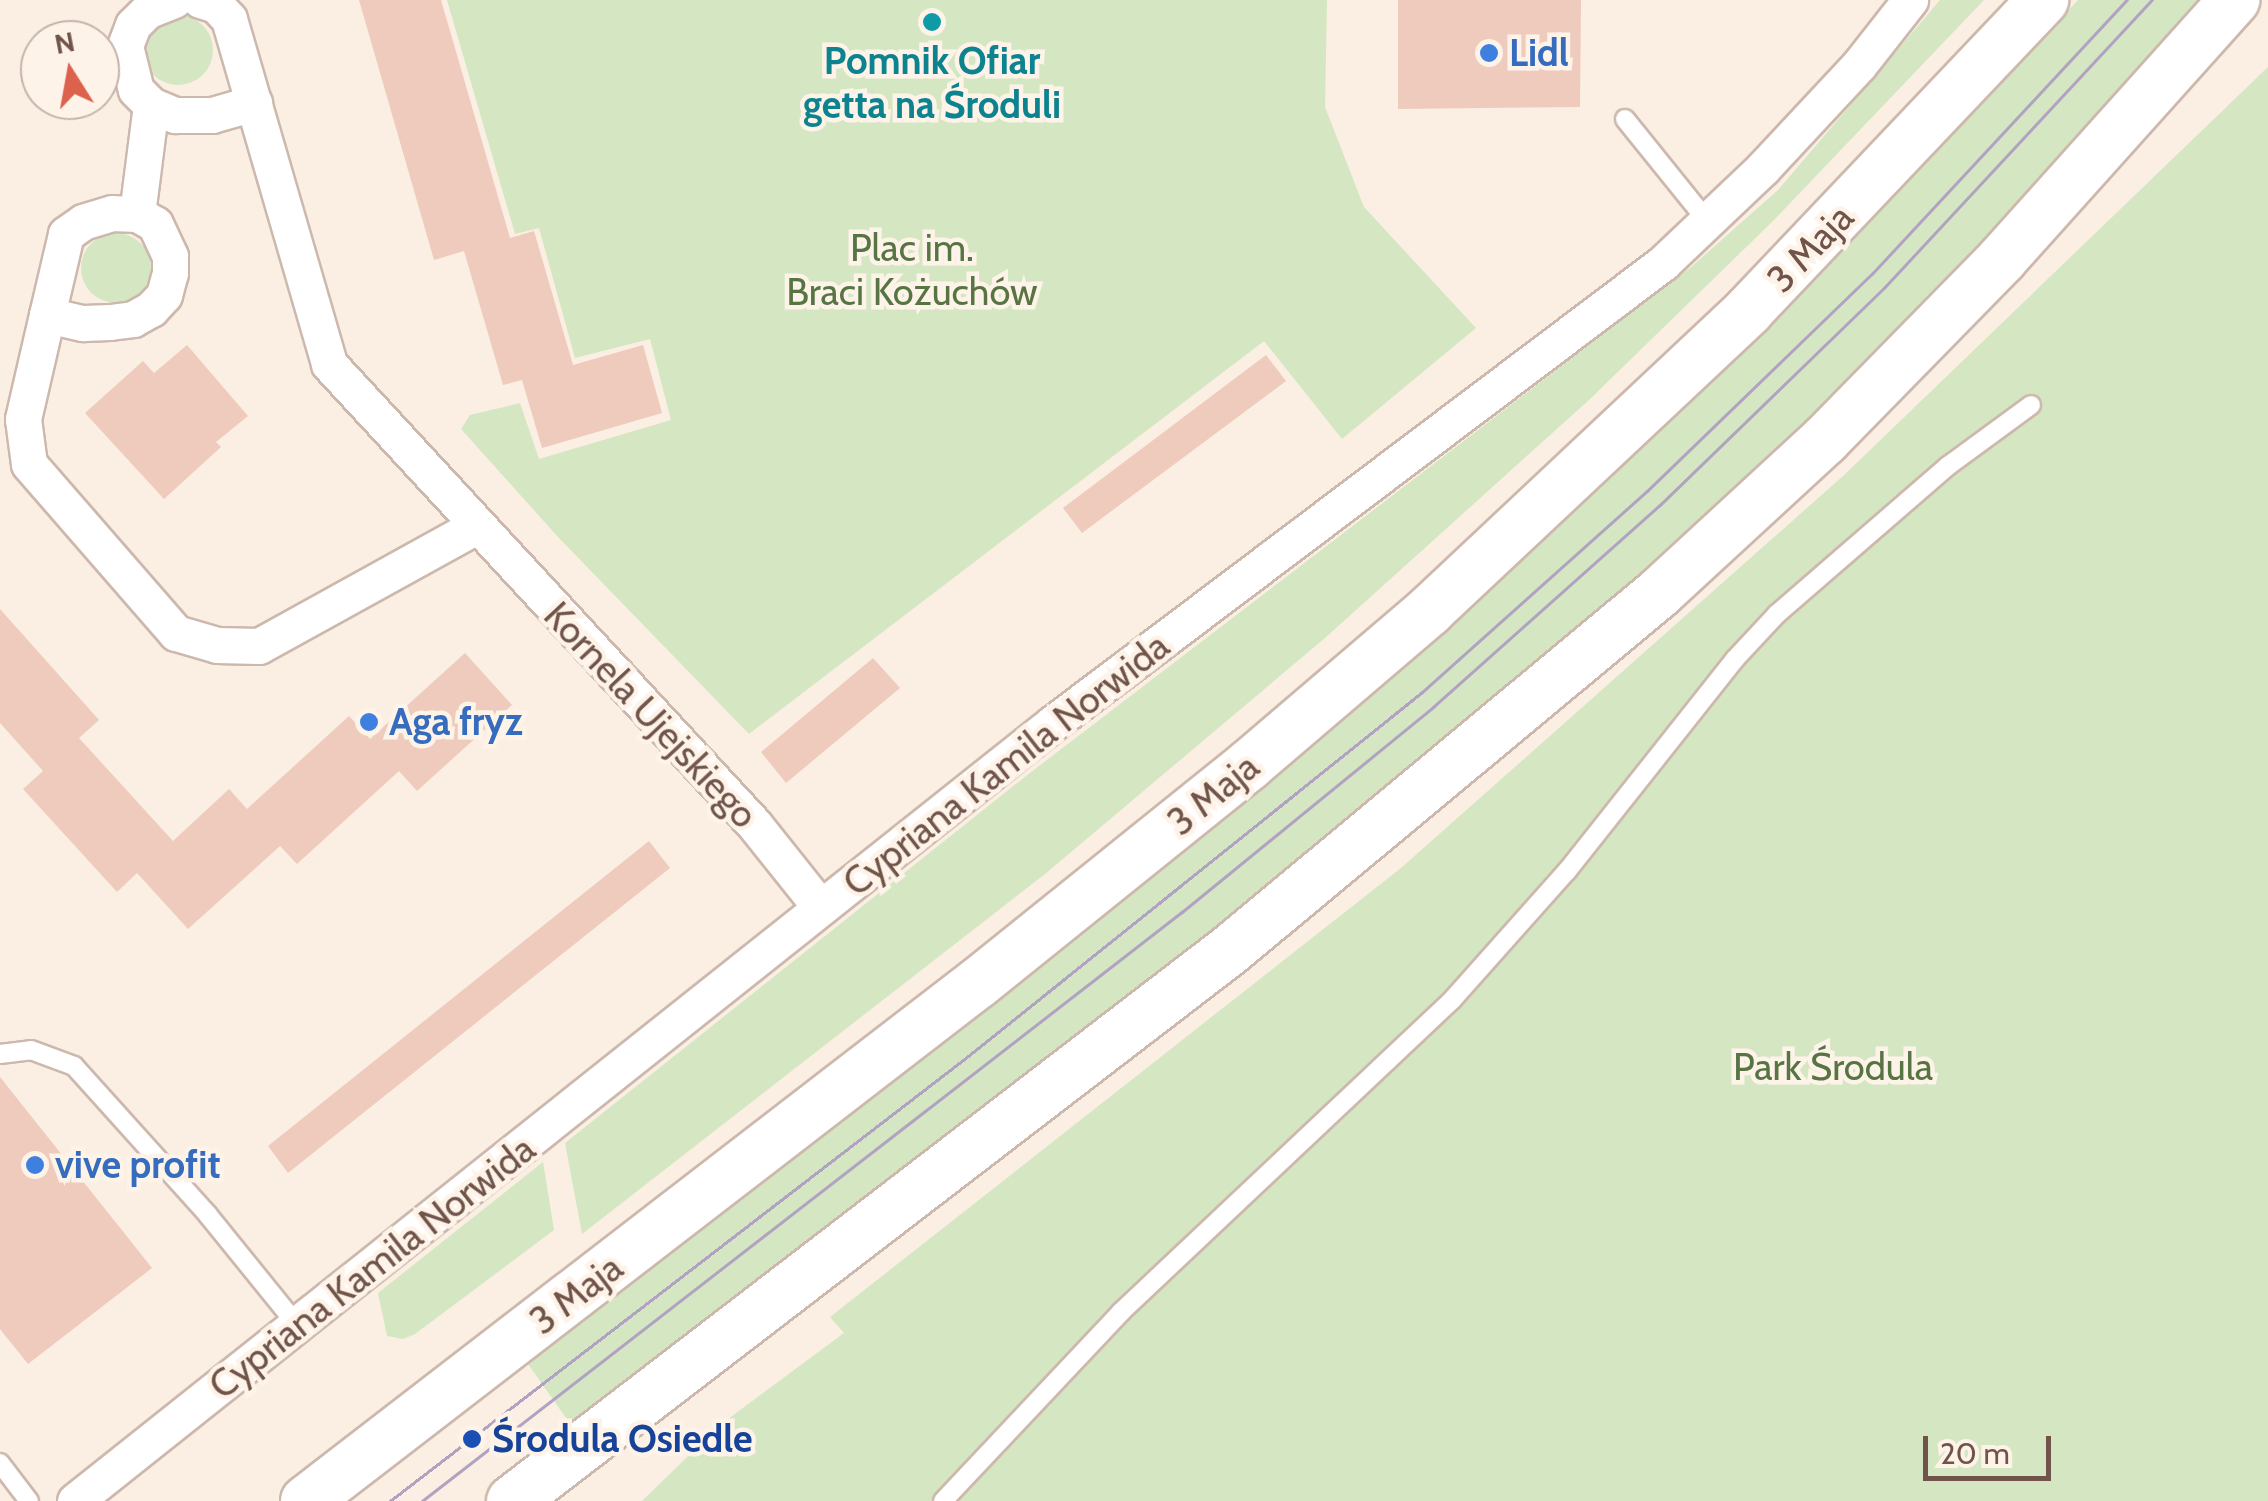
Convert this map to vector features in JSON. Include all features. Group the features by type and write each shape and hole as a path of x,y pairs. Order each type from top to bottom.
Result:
{"main road":[{"name":"3 Maja","path":"306,1501 978,983 1249,766 1399,637 1748,311 2043,0"},
{"path":"512,1501 1231,949 1659,593 1824,440 2002,260 2234,0"}],"street":[{"path":"174,0 147,11 133,25 125,46 136,90 151,105 175,114 212,115 254,103"},
{"name":"Kornela Ujejskiego","path":"200,0 216,5 229,19 329,364 754,824 821,908"},
{"name":"Cypriana Kamila Norwida","path":"75,1501 1052,723 1664,263 1709,223 1859,65 1910,0"},
{"path":"137,214 151,105"},
{"path":"47,314 84,322 134,319 164,295 170,274 165,241 155,224 137,214 112,213 83,222 66,234 47,314 23,420 29,464 176,632 217,645 260,646 476,526"}],"lane":[{"path":"1625,119 1709,223"},
{"path":"943,1501 1121,1312 1452,1000 1568,871 1735,659 1778,614 1934,478 2030,404"},
{"path":"0,1054 31,1050 74,1066 208,1215 298,1326"},
{"path":"0,1463 29,1501"}],"green space":[{"name":"Plac im. Braci Kożuchów","path":"447,0 1327,0 1325,107 1364,207 1476,328 1342,439 1264,341 749,734 558,537 461,429 470,415 520,403 539,459 671,420 650,339 575,358 539,228 515,234"},
{"path":"1940,0 1984,0 1774,220 1589,400 1325,638 1045,874 582,1234 565,1143 1026,776 1691,267 1778,190"},
{"path":"2078,0 2204,0 2037,186 1865,367 1640,577 1319,850 571,1425 528,1364 1191,844 1693,397 1842,252"},
{"path":"178,15 203,25 213,50 203,75 178,85 153,75 143,50 153,25"},
{"name":"Park Środula","path":"2268,67 2268,1501 642,1501 720,1425 844,1333 830,1317 1401,868 1843,476"},
{"path":"116,233 130,235 141,243 149,254 149,282 141,293 130,301 116,303 102,301 91,293 83,282 81,268 83,254 91,243 102,235"},
{"path":"543,1162 554,1230 415,1334 403,1339 387,1336 378,1293"}],"building":[{"path":"359,0 441,0 510,238 534,231 573,365 643,345 662,413 542,448 522,380 503,385 464,251 434,260"},
{"name":"Lidl","path":"1398,0 1581,0 1580,107 1398,109"},
{"path":"187,345 248,416 216,442 221,447 164,499 85,413 143,361 154,373"},
{"path":"1266,355 1286,381 1082,533 1063,508"},
{"path":"0,609 99,720 79,738 173,841 229,789 247,809 349,716 370,739 465,653 512,705 417,791 399,771 297,864 280,846 188,929 137,873 117,892 23,789 43,771 0,723"},
{"path":"873,658 900,688 786,783 761,752"},
{"path":"649,841 670,868 288,1173 268,1146"},
{"name":"vive profit","path":"0,1077 152,1268 28,1364 0,1329"}],"tram line":[{"path":"390,1501 967,1057 1421,693 1647,491 1872,274 2127,0"},
{"path":"422,1501 1182,912 1433,707 1660,505 1885,287 2152,0"}],"place":[{"name":"Pomnik Ofiar getta na Środuli","path":"932,22"},
{"name":"Lidl","path":"1489,53"},
{"name":"Aga fryz","path":"369,722"},
{"name":"vive profit","path":"35,1165"},
{"name":"Środula Osiedle","path":"472,1439"}]}
